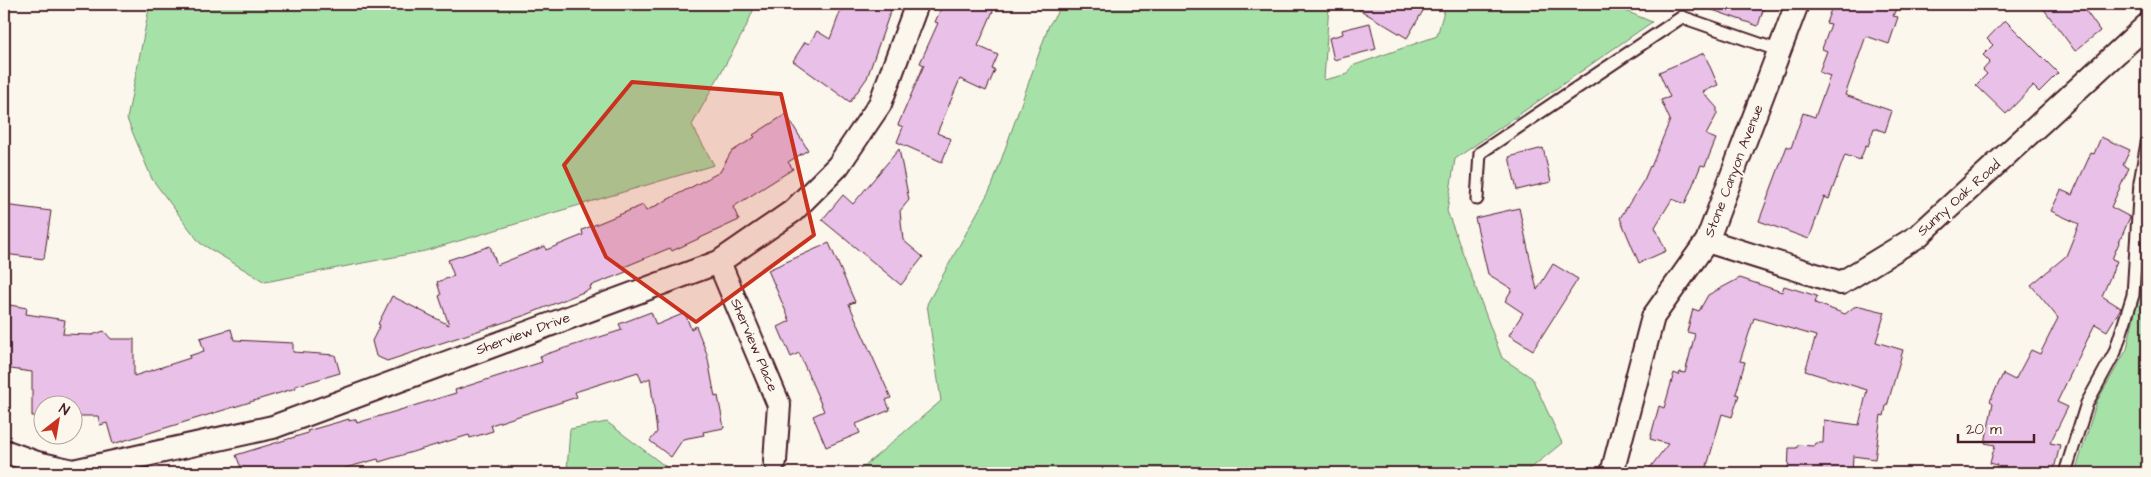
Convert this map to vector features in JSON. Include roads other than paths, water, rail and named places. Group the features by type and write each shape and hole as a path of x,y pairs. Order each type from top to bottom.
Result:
{"street":[{"name":"Sherview Drive","path":"4,451 37,463 74,471 273,427 719,262 793,211 838,166 880,104 918,4"},
{"name":"Stone Canyon Avenue","path":"1612,473 1653,317 1707,241 1798,4"},
{"name":"Sunny Oak Road","path":"1707,241 1841,283 1918,236 2147,25"},
{"name":"Sherview Place","path":"719,262 779,405 775,460"}],"lane":[{"path":"1477,199 1480,154 1682,17 1780,51"},
{"path":"2065,473 2087,403 2116,352 2132,295 2140,182 2147,143"}]}
